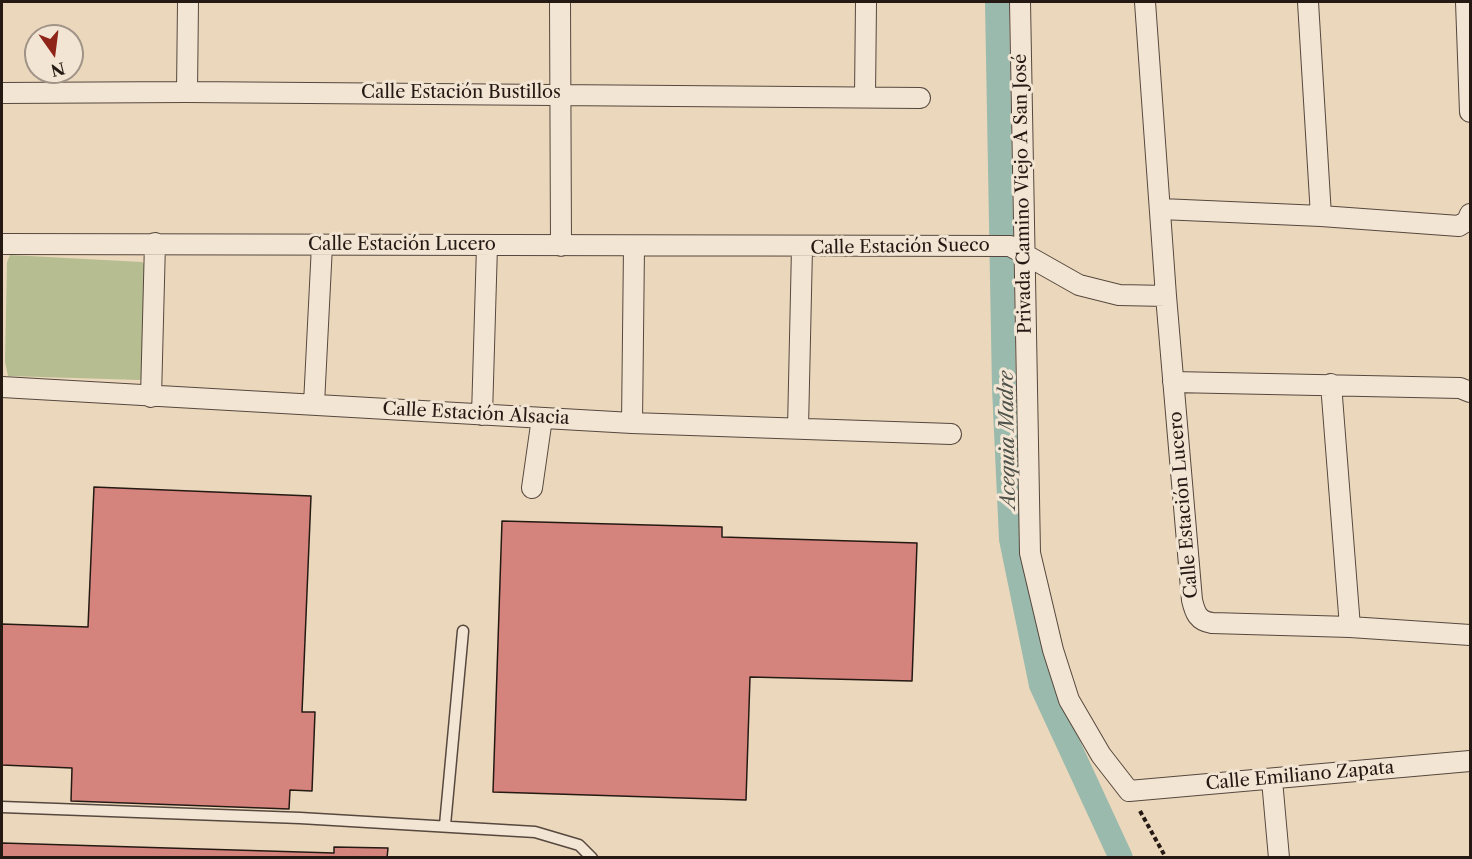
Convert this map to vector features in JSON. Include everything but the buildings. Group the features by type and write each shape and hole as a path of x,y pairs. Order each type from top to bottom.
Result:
{"street":[{"path":"187,92 188,2"},
{"path":"560,2 561,246"},
{"path":"865,96 866,2"},
{"name":"Privada Camino Viejo A San José","path":"1020,2 1017,249 1030,553 1053,650 1069,700 1101,755 1129,791"},
{"name":"Calle Estación Lucero","path":"1146,2 1166,296 1195,614 1203,622 1212,624 1350,627 1470,635"},
{"path":"1308,2 1321,216"},
{"path":"1466,2 1470,112"},
{"name":"Calle Estación Bustillos","path":"2,93 560,94 920,98"},
{"path":"1161,209 1321,216 1459,226 1467,221 1470,214"},
{"path":"151,397 155,243"},
{"name":"Calle Estación Lucero","path":"2,244 802,248"},
{"path":"314,404 322,245"},
{"name":"Calle Estación Sueco","path":"798,428 802,248 985,245 1017,249"},
{"path":"482,415 487,246"},
{"path":"632,423 634,247"},
{"path":"1017,249 1059,276 1079,285 1119,295 1166,296"},
{"path":"1173,381 1460,388 1470,392"},
{"path":"1332,384 1350,627"},
{"name":"Calle Estación Alsacia","path":"2,387 632,423 951,434"},
{"path":"532,488 542,418"},
{"name":"Calle Emiliano Zapata","path":"1129,791 1470,761"},
{"path":"1272,780 1279,858"}],"lane":[{"path":"444,825 463,631"},
{"path":"2,807 444,825 535,832 579,845 592,858"}],"path":[{"path":"1129,791 1166,858"}],"green space":[{"path":"10,255 142,262 148,268 145,374 140,380 8,376 5,362 7,262"}],"waterway":[{"name":"Acequia Madre","path":"997,2 1004,388 1011,539 1041,685 1121,858"}]}
